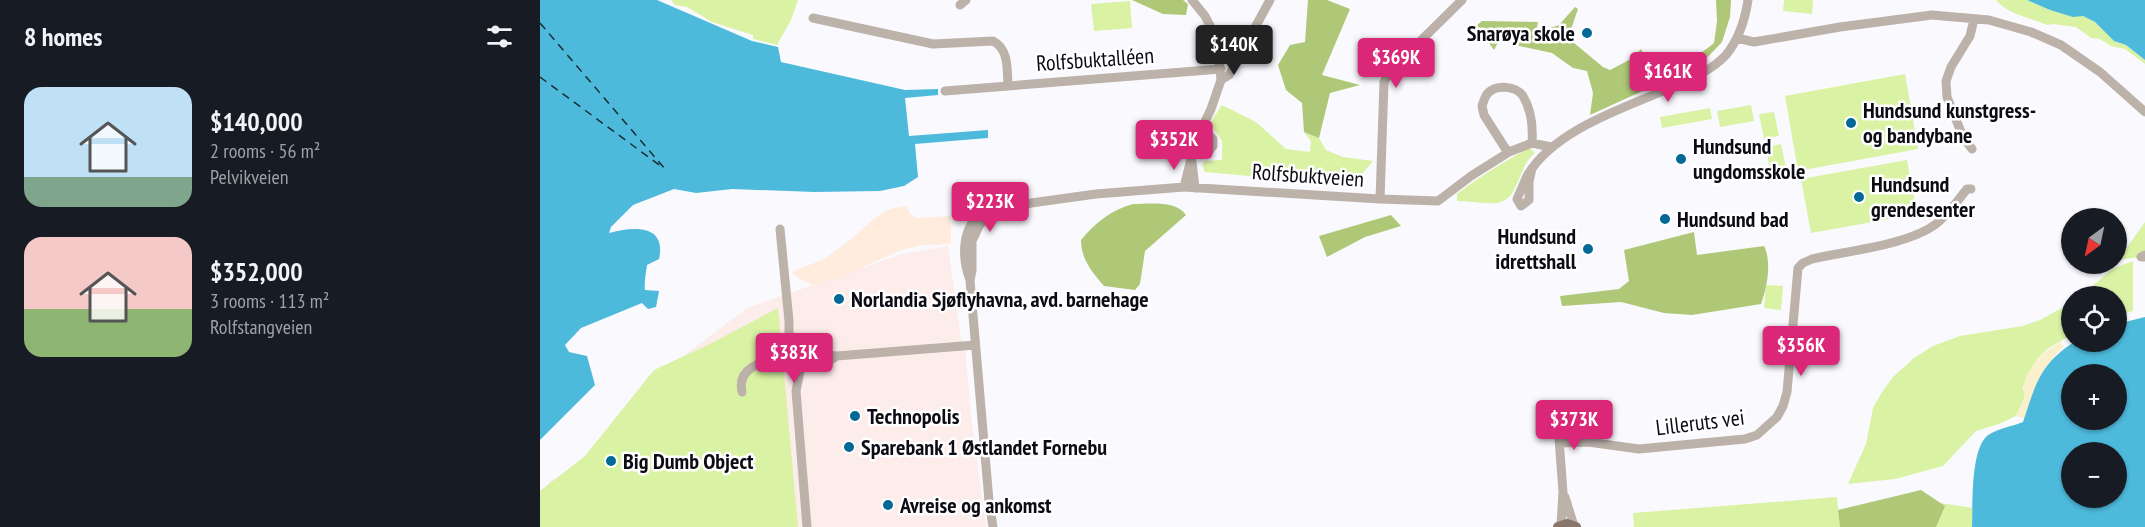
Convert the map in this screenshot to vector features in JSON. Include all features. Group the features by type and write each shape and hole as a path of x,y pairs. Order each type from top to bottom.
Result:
{"main road":[{"path":"1560,526 1567,524 1575,526"}],"street":[{"path":"1190,188 1195,143 1211,109 1221,80 1217,39 1205,16 1192,0"},
{"path":"1221,80 1229,75 1270,0"},
{"path":"1380,199 1384,82 1391,70 1462,0"},
{"path":"1524,194 1529,174 1551,147 1590,124 1701,74 1720,60 1739,35 1748,0"},
{"path":"1739,35 1749,42 1903,17 1932,15 1974,18 2009,24 2061,45 2100,72 2145,112"},
{"name":"Rolfsbuktalléen","path":"813,18 933,44 993,41 1001,46 1005,53 1008,86"},
{"path":"1972,150 1963,137 1947,97 1946,81 1951,67 1970,36 1974,18"},
{"name":"Rolfsbuktalléen","path":"945,91 1221,69"},
{"path":"1532,143 1533,129 1521,93 1510,88 1499,87 1488,93 1482,106 1484,116 1509,152 1532,143 1551,147"},
{"path":"1201,129 1213,139 1213,146 1209,151 1205,151"},
{"name":"Rolfsbuktveien","path":"993,527 970,280 964,242 967,232 981,213 993,207 1021,202 1032,203 1088,194 1190,188 1438,201 1471,176 1509,152"},
{"name":"Lilleruts vei","path":"1560,443 1595,442 1639,449 1734,441 1757,435 1777,417 1787,392 1798,268 1803,262 1886,243 1925,231 1942,218 1967,189 1971,189"},
{"path":"780,229 789,338 787,343 795,361 807,527"},
{"path":"742,392 741,381 745,372 754,365 975,345"},
{"path":"1557,412 1563,492 1560,526"},
{"path":"1563,492 1575,526"}],"shaded area":[{"path":"906,206 910,214 917,218 951,216 951,244 922,245 901,250 845,275 812,285 792,272 824,259 875,218 890,209"},
{"path":"948,246 962,345 965,346 971,416 986,527 540,527 540,495 551,480 583,469 670,366 747,308 902,254"}],"green space":[{"path":"671,0 798,0 791,20 777,45 753,39 753,35 712,22 687,7 675,5"},
{"path":"1132,0 1183,0 1188,4 1186,15 1163,14"},
{"path":"1308,0 1327,0 1350,9 1322,75 1360,85 1330,93 1319,138 1304,132 1302,103 1286,90 1278,65 1290,45 1305,42"},
{"path":"1716,0 1731,0 1730,17 1722,42 1702,63 1670,79 1654,78 1647,89 1590,115 1593,93 1587,71 1573,68 1552,53 1519,46 1515,39 1501,37 1494,50 1476,26 1482,21 1538,22 1536,33 1559,25 1575,7 1578,9 1568,38 1603,67 1610,70 1631,59 1641,49 1647,60 1675,63 1690,59 1714,43 1717,21"},
{"path":"1784,0 1813,0 1812,14 1783,11"},
{"path":"1996,0 2027,0 2050,10 2083,16 2095,22 2114,41 2126,45 2145,60 2145,64 2125,49 2111,46 2100,39 2091,38 2076,27 2047,25 2013,12"},
{"path":"1130,1 1132,28 1094,31 1091,4"},
{"name":"Hundsund kunstgress- og bandybane","path":"1905,74 1918,149 1798,171 1785,96"},
{"path":"1222,105 1256,122 1286,149 1310,152 1311,141 1304,132 1319,138 1326,150 1343,157 1373,161 1353,185 1205,172 1202,165 1205,161 1222,160 1222,141 1210,123"},
{"path":"1751,105 1754,121 1720,127 1717,111"},
{"path":"1710,108 1712,119 1662,128 1660,117"},
{"path":"1774,112 1779,136 1764,139 1759,114"},
{"path":"1781,144 1786,169 1770,171 1766,147"},
{"path":"1530,148 1535,153 1529,159 1509,197 1495,203 1457,201 1457,194"},
{"name":"Hundsund grendesenter","path":"1907,160 1917,214 1811,233 1801,179"},
{"path":"1133,204 1169,205 1182,210 1186,215 1145,251 1140,284 1135,290 1104,286 1085,259 1081,240 1104,218"},
{"path":"1391,215 1401,226 1365,237 1327,257 1319,236"},
{"path":"2145,222 2145,255 2127,259 2127,247"},
{"path":"1694,232 1697,255 1764,246 1768,260 1768,275 1761,304 1692,315 1664,313 1621,302 1562,306 1560,296 1619,289 1629,281 1624,250"},
{"path":"2133,261 2133,311 2127,312 2127,286 2093,286 2106,274 2127,274 2127,263"},
{"path":"1766,285 1783,286 1781,310 1764,308"},
{"path":"778,308 798,527 540,527 540,491 585,456 654,370"},
{"path":"2061,308 2061,341 2047,349 2037,359 2027,375 2023,388 2025,396 2016,416 1976,431 1943,466 1895,479 1848,484 1866,444 1873,408 1893,377 1914,358 1933,346 1960,336 2023,326"},
{"path":"1921,490 1945,506 1936,527 1840,527 1838,510"},
{"path":"1837,497 1840,527 1634,527 1633,513"},
{"path":"1940,503 1973,508 1972,527 1936,527 1944,506"}],"sand":[{"path":"2061,343 2061,349 2049,362 2039,379 2025,418 2016,416 2024,399 2024,385 2029,371 2048,350"}],"water":[{"path":"540,0 657,0 752,41 778,47 781,62 905,90 938,89 938,95 905,98 909,136 988,130 988,138 915,144 918,177 904,186 880,191 814,192 732,189 696,193 674,189 633,205 611,227 609,233 637,229 652,233 658,239 659,259 647,265 645,284 645,290 659,291 656,307 648,309 642,303 581,328 565,345 569,352 587,356 595,385 540,440"},
{"path":"2027,0 2145,0 2145,60 2126,45 2114,41 2095,22 2083,16 2073,17 2050,10"},
{"path":"2145,317 2145,527 1972,527 1975,465 1982,442 1988,435 2000,429 2023,422 2040,376 2061,351 2127,352 2127,322"}],"ferry route":[{"path":"540,23 665,169"},
{"path":"540,77 662,167"}],"place":[{"name":"Snarøya skole","path":"1587,33"},
{"name":"Hundsund kunstgress- og bandybane","path":"1851,123"},
{"name":"Hundsund ungdomsskole","path":"1681,159"},
{"name":"Hundsund grendesenter","path":"1859,197"},
{"name":"Hundsund bad","path":"1665,219"},
{"name":"Hundsund idrettshall","path":"1588,249"},
{"name":"Norlandia Sjøflyhavna, avd. barnehage","path":"839,299"},
{"name":"Technopolis","path":"855,416"},
{"name":"Sparebank 1 Østlandet Fornebu","path":"849,447"},
{"name":"Big Dumb Object","path":"611,461"},
{"name":"Avreise og ankomst","path":"888,505"}]}
